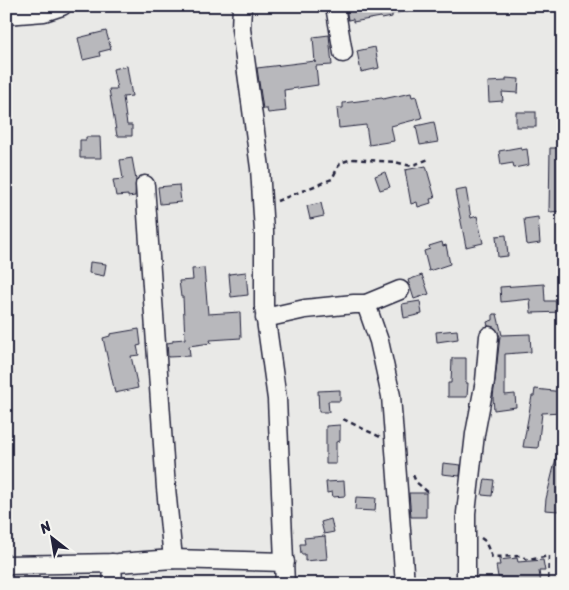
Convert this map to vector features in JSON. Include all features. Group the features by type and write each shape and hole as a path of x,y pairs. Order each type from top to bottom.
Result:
{"street":[{"path":"6,15 44,12 62,6"},
{"path":"242,6 240,29 260,168 266,318 278,416 285,584"},
{"path":"335,6 343,53"},
{"path":"145,185 164,461 173,559"},
{"path":"266,318 305,309 366,304 400,290"},
{"path":"366,304 379,341 392,396 406,584"},
{"path":"466,584 466,526 475,434 485,381 489,336"},
{"path":"6,565 112,563 173,559 285,562"},
{"path":"112,563 113,584"}],"path":[{"path":"262,206 332,179 340,163 352,159 395,162 411,166 430,159"},
{"path":"466,526 485,541 492,557 506,555 521,556 528,560 549,556 548,584"}],"building":[{"path":"346,6 408,6 408,11 392,14 392,17 382,19 381,17 353,22 353,19 348,20"},
{"path":"106,31 111,49 99,52 100,56 83,60 78,38"},
{"path":"329,35 332,65 316,66 318,85 284,90 286,111 268,113 267,109 263,109 257,68 315,61 313,37"},
{"path":"375,47 379,68 361,72 357,51"},
{"path":"127,66 132,96 123,97 127,125 132,125 132,136 117,136 109,89 117,89 113,69"},
{"path":"506,78 519,79 518,93 502,92 503,101 489,102 488,82 506,81"},
{"path":"411,93 412,97 416,96 422,118 391,126 394,141 369,145 366,125 339,128 337,108 343,108 343,103 383,99"},
{"path":"516,112 536,112 536,127 516,127"},
{"path":"434,122 438,142 420,145 416,126"},
{"path":"86,137 100,137 101,158 80,158 80,140 86,140"},
{"path":"521,147 521,150 527,149 529,165 514,168 513,163 501,165 499,151"},
{"path":"550,148 563,148 563,211 549,212"},
{"path":"132,158 136,180 135,196 116,196 113,180 123,179 120,160"},
{"path":"426,166 435,198 430,199 431,203 418,207 417,202 411,204 405,170"},
{"path":"385,172 390,187 380,190 375,176"},
{"path":"179,185 181,202 160,204 158,187"},
{"path":"466,189 471,218 477,216 483,243 466,247 455,191"},
{"path":"321,203 324,216 310,219 307,206"},
{"path":"538,217 540,243 527,245 524,219"},
{"path":"506,235 508,256 498,257 496,236"},
{"path":"442,242 443,246 446,245 450,264 429,271 424,251 430,249 429,246"},
{"path":"90,262 106,264 104,276 89,273"},
{"path":"204,268 208,314 240,312 241,338 210,340 211,343 189,346 190,356 168,357 167,343 173,342 173,340 185,339 183,297 181,297 179,281 193,280 192,269"},
{"path":"246,272 248,295 231,297 229,274"},
{"path":"422,275 429,294 414,299 408,280"},
{"path":"544,284 545,301 563,301 563,312 531,313 530,299 501,302 500,287"},
{"path":"420,301 422,314 404,318 402,304"},
{"path":"493,314 497,314 502,335 530,334 531,352 505,354 505,395 515,394 516,407 494,410 493,398 500,336 495,328 488,326 487,322 493,320"},
{"path":"139,329 141,345 137,346 139,355 131,356 138,388 115,393 103,338 110,336 110,334"},
{"path":"457,330 458,339 437,342 436,332"},
{"path":"452,358 466,358 467,397 448,397 448,383 451,383"},
{"path":"535,389 563,392 563,412 542,413 538,448 523,447 532,396 534,396"},
{"path":"340,390 340,401 328,401 329,412 319,412 318,391"},
{"path":"340,425 340,441 336,442 336,464 326,464 326,426"},
{"path":"559,446 563,447 563,496 560,495 559,511 545,510 546,499"},
{"path":"443,463 461,465 460,476 442,474"},
{"path":"485,479 494,480 492,496 482,495"},
{"path":"344,481 345,496 333,497 332,492 327,493 326,482"},
{"path":"409,493 426,493 426,517 411,517"},
{"path":"356,497 376,498 375,511 355,510"},
{"path":"331,519 334,532 324,534 321,522"},
{"path":"325,536 327,559 305,561 305,554 301,554 300,544 305,544 304,538"},
{"path":"517,558 518,562 543,560 545,571 539,571 541,584 502,584 501,577 498,577 496,565 500,565 499,560"}]}
